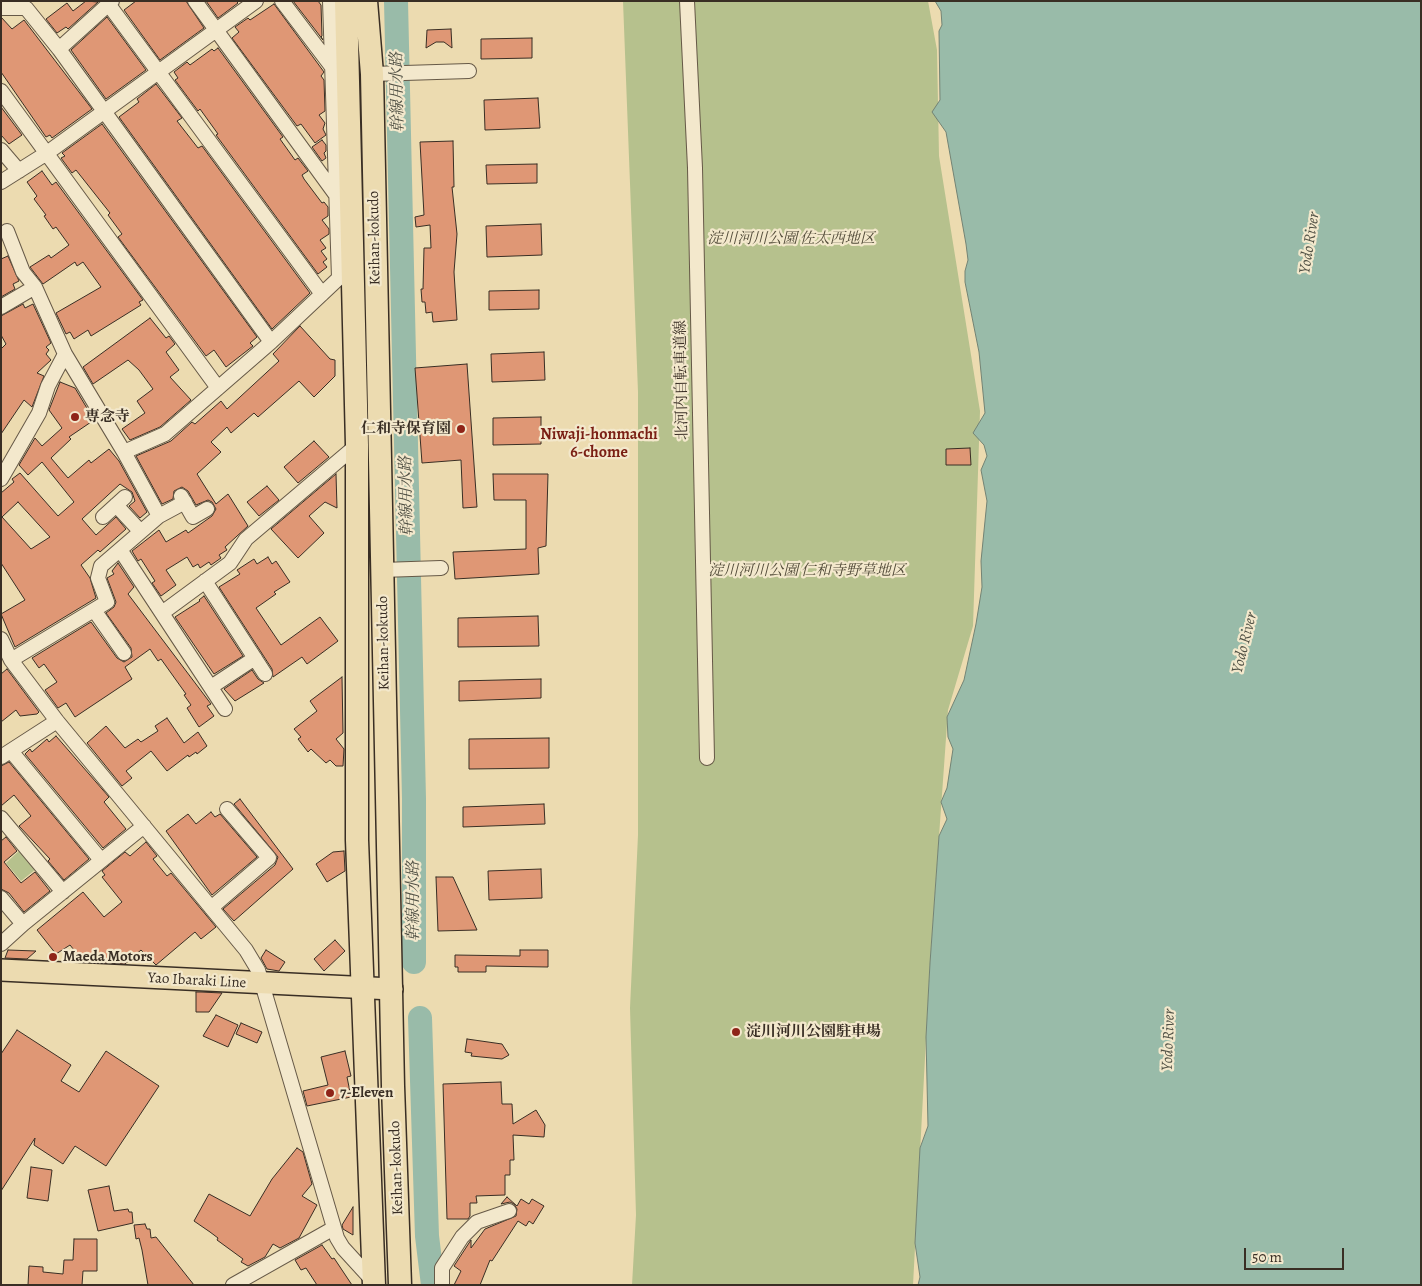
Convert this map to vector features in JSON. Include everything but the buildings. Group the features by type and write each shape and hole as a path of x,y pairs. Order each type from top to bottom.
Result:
{"highway":[{"name":"Keihan-kokudo","path":"346,1 346,276 357,444 357,840 375,1284"},
{"name":"Keihan-kokudo","path":"366,1 380,73 392,569 392,989 400,1285"}],"main road":[{"name":"Yao Ibaraki Line","path":"1,970 392,989"}],"street":[{"path":"195,1 336,196"},
{"path":"1,150 7,175 47,153 256,1"},
{"path":"282,1 332,67"},
{"path":"124,452 165,434 271,342 322,294 346,276 336,196 330,1"},
{"name":"北河内自転車道線","path":"687,1 695,168 707,758"},
{"path":"59,49 111,3 159,72 322,294"},
{"path":"1,8 26,8 59,49 271,342"},
{"path":"380,73 468,71"},
{"path":"1,91 218,388"},
{"path":"7,231 23,272 35,287 65,354 124,452 159,516"},
{"path":"1,307 35,287"},
{"path":"1,479 39,413 48,386 65,354"},
{"path":"162,613 230,563 246,539 357,444"},
{"path":"11,660 107,602 98,578 101,566 121,551 140,531 159,516 183,499 193,517 207,509"},
{"path":"103,517 121,501 140,531"},
{"path":"121,551 225,709"},
{"path":"392,569 441,568"},
{"path":"205,581 265,674"},
{"path":"94,610 124,653"},
{"path":"1,639 11,660 57,721 246,950 258,970 334,1228 343,1248 375,1284"},
{"path":"211,687 255,658"},
{"path":"57,721 6,754 101,860"},
{"path":"211,908 269,858 228,809"},
{"path":"1,818 63,892"},
{"path":"1,944 22,924 144,826"},
{"path":"1,898 22,924"},
{"path":"442,1285 442,1268 462,1237 477,1222 509,1210"},
{"path":"233,1285 334,1228"}],"green space":[{"name":"淀川河川公園 仁和寺野草地区","path":"623,1 928,1 937,50 939,156 980,411 973,626 948,710 930,963 913,1285 632,1285 636,1215 630,1008 638,835 638,392"},
{"path":"20,850 36,869 21,881 6,863"}],"water":[{"name":"Yodo River","path":"935,1 1421,1 1421,1285 918,1285 920,1277 915,1243 920,1148 928,1126 926,1037 930,963 939,836 947,819 941,802 947,788 953,749 948,737 947,717 964,680 976,624 982,587 981,561 987,501 981,470 987,456 984,445 973,433 985,413 979,352 965,282 968,260 966,244 946,132 932,112 940,100 939,31 942,25 941,11"}],"waterway":[{"name":"幹線用水路","path":"396,1 414,799 414,962"},
{"name":"幹線用水路","path":"420,1018 427,1236 433,1285"}],"place":[{"name":"専念寺","path":"75,417"},
{"name":"仁和寺保育園","path":"461,429"},
{"name":"Maeda Motors","path":"53,957"},
{"name":"淀川河川公園駐車場","path":"736,1032"},
{"name":"7-Eleven","path":"330,1093"}],"district":[{"name":"Niwaji-honmachi 6-chome","path":"599,444"}],"park label":[{"name":"淀川河川公園 佐太西地区","path":"791,239"}]}
